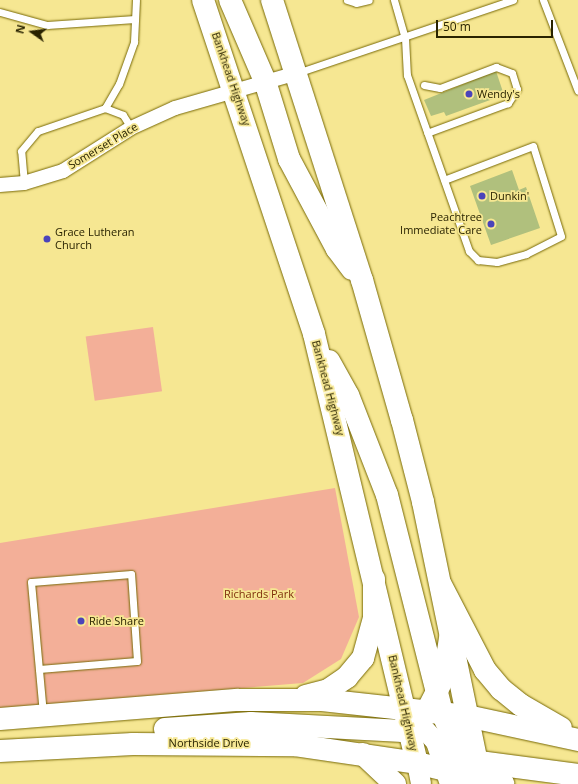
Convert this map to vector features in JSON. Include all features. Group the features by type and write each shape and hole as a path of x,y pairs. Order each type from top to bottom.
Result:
{"main road":[{"name":"Bankhead Highway","path":"203,0 235,90 314,334 374,579 423,712 416,763 421,784"},
{"path":"230,0 265,81 289,159 337,249 362,280"},
{"path":"272,0 297,73 362,280 402,420 442,586 450,638 467,716 476,770"},
{"path":"314,334 348,395 387,495 423,712 447,770"},
{"path":"292,700 328,690 347,677 363,658 374,618 374,579"},
{"path":"442,586 485,670 501,689 520,705 578,739"},
{"path":"90,745 127,732 251,723 395,732 423,712 444,676 450,638"},
{"path":"0,719 292,700 467,716 578,739"},
{"path":"423,712 476,770 503,784"},
{"name":"Northside Drive","path":"0,751 90,745 231,742 360,752 447,770 476,770"},
{"path":"360,752 395,784"},
{"path":"476,770 578,775"}],"street":[{"name":"Somerset Place","path":"0,185 24,183 64,171 131,128 175,108 297,73"}],"lane":[{"path":"105,108 119,84 134,42 136,0"},
{"path":"347,0 356,3 369,0"},
{"path":"394,0 405,38 407,75 469,251 478,260 497,262 526,254 561,236 533,146 444,180"},
{"path":"297,73 405,38 513,0"},
{"path":"542,0 578,91"},
{"path":"0,12 47,25 135,19"},
{"path":"424,85 440,88 496,67 512,73 517,89 508,103 427,133"},
{"path":"24,183 20,151 24,143 38,132 105,108 123,114 131,128"},
{"path":"39,670 137,661 131,574 31,582 43,716"}],"green space":[{"path":"153,327 162,391 95,401 86,336"},
{"name":"Richards Park","path":"335,488 359,617 341,659 303,683 0,708 0,543"}],"building":[{"name":"Wendy's","path":"496,71 504,95 446,116 444,112 431,116 424,100"},
{"path":"512,170 519,190 526,187 540,228 491,245 470,186"}],"place":[{"name":"Wendy's","path":"469,94"},
{"name":"Dunkin'","path":"482,196"},
{"name":"Peachtree Immediate Care","path":"491,224"},
{"name":"Grace Lutheran Church","path":"47,239"},
{"name":"Ride Share","path":"81,621"}]}
